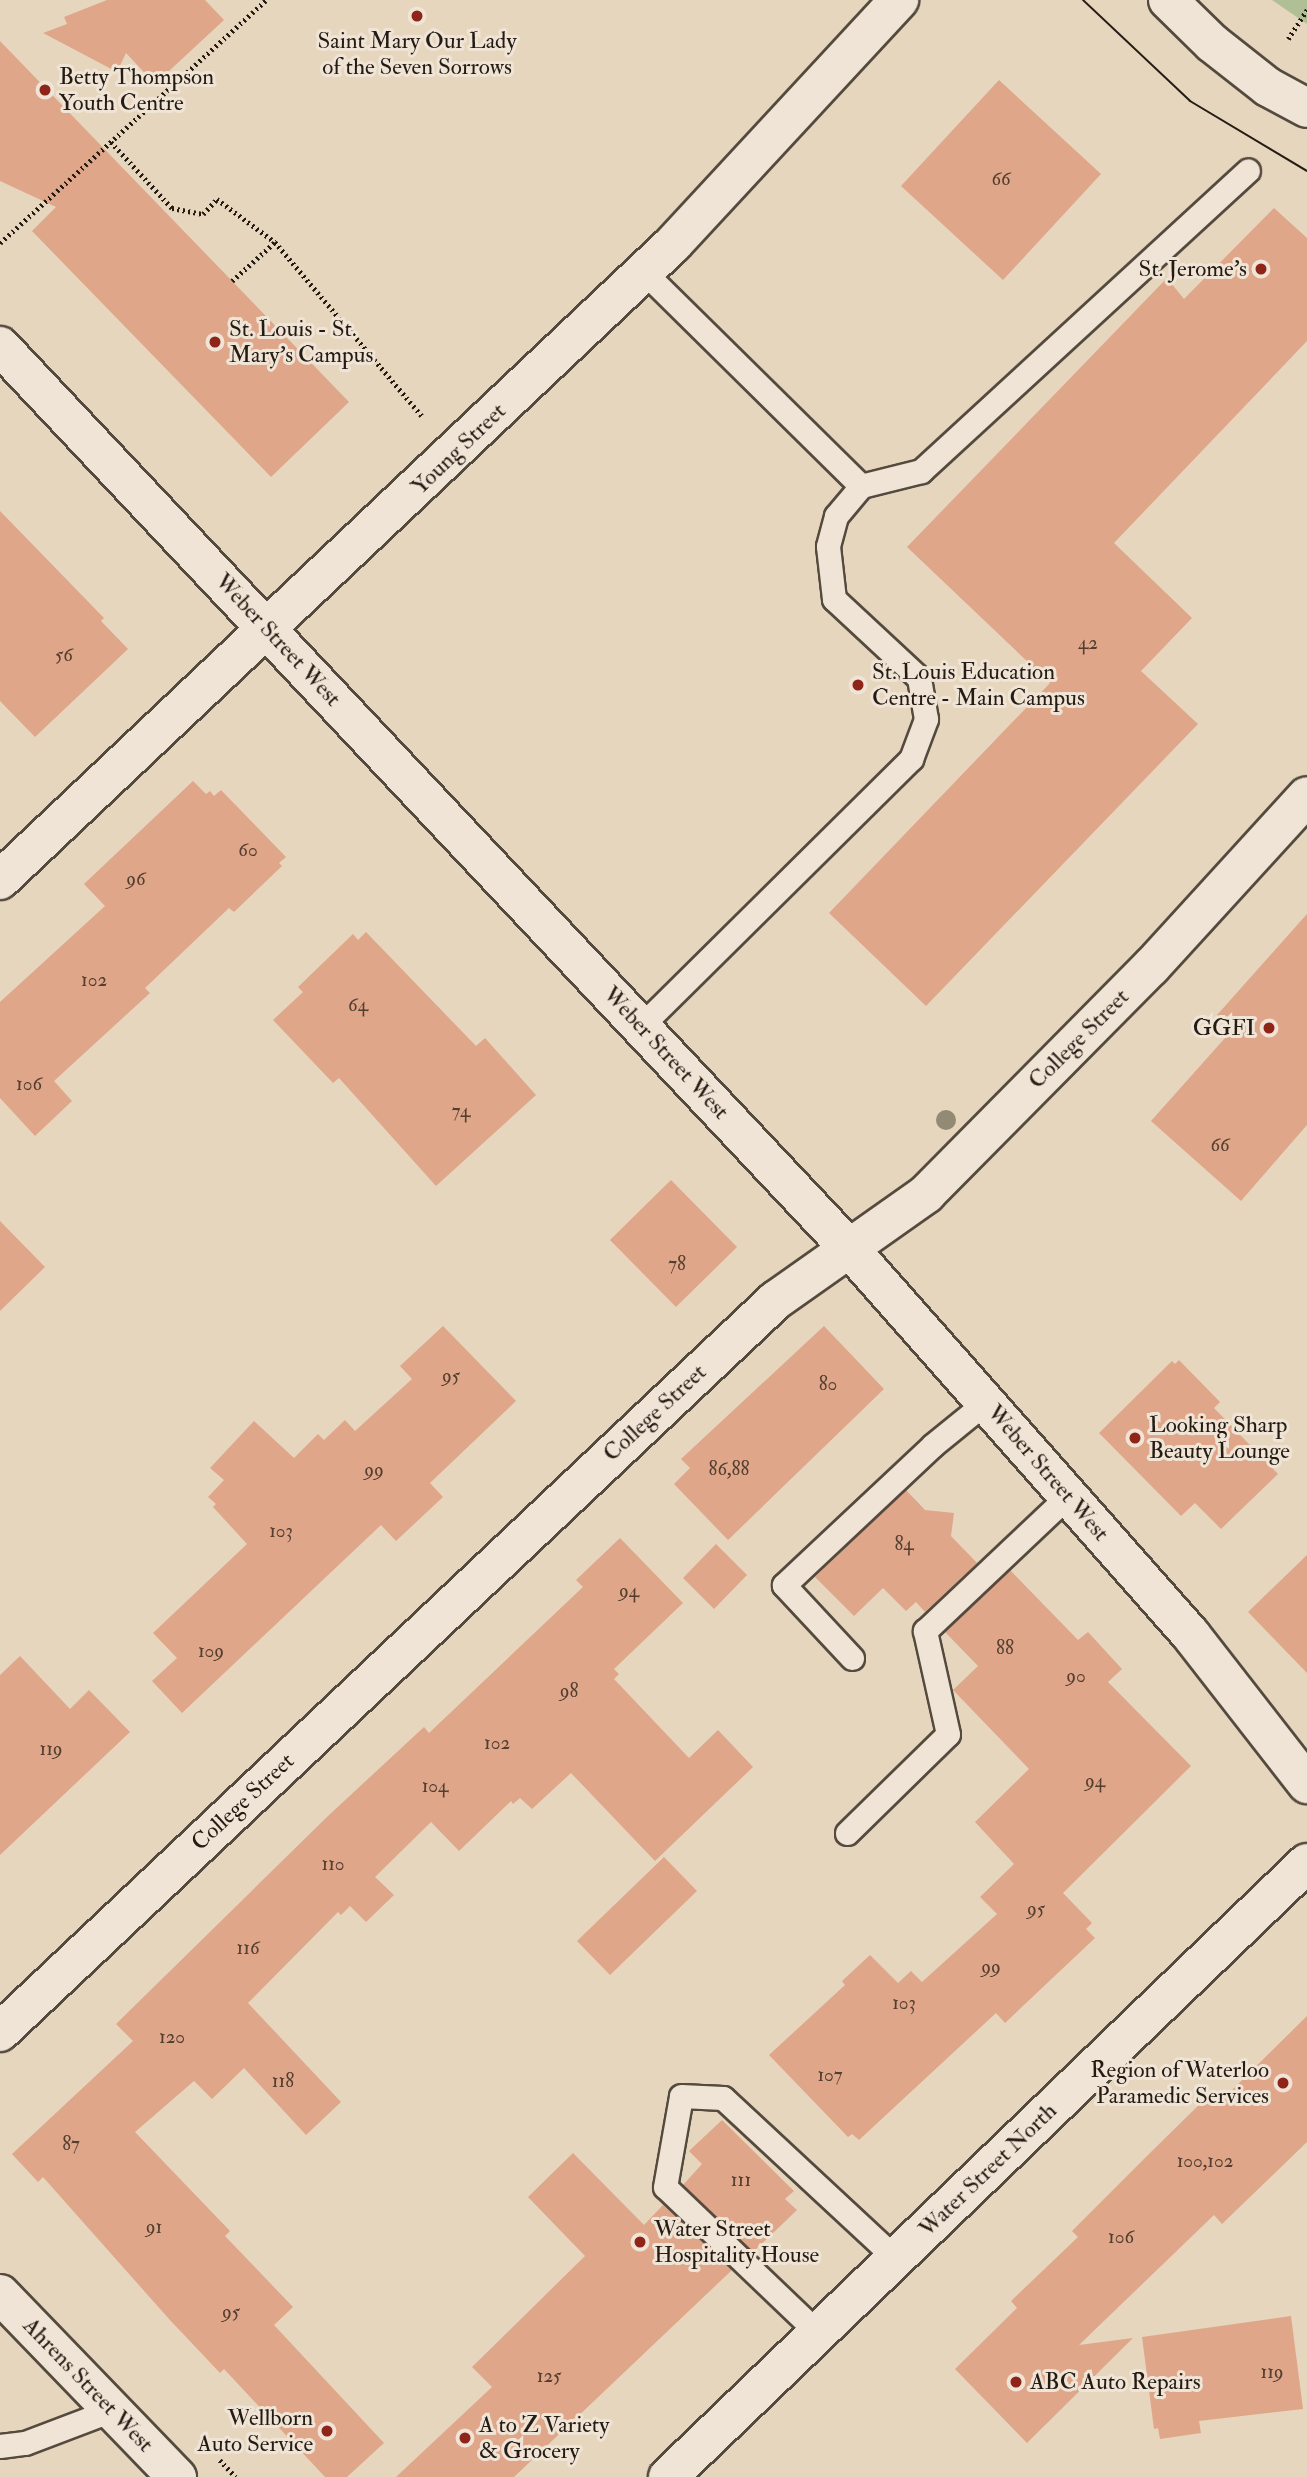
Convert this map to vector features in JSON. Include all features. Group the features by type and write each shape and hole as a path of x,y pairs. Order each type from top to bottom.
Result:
{"street":[{"name":"Young Street","path":"0,880 270,630 644,272 899,0"},
{"path":"1168,0 1212,43 1268,87 1307,108"},
{"name":"Weber Street West","path":"0,346 848,1247 1191,1635 1307,1784"},
{"name":"College Street","path":"0,2032 776,1300 926,1194 1151,967 1307,796"},
{"name":"Water Street North","path":"668,2477 1307,1863"},
{"name":"Ahrens Street West","path":"0,2294 177,2477"}],"lane":[{"path":"640,1026 911,759 926,719 919,678 834,599 828,545 836,516 861,486 921,471 1248,170"},
{"path":"644,272 861,486"},
{"path":"852,1658 784,1585 933,1445 986,1402"},
{"path":"847,1833 948,1734 925,1631 1068,1496"},
{"path":"818,2333 665,2187 681,2096 723,2098 896,2259"},
{"path":"0,2446 25,2443 112,2410"}],"path":[{"path":"0,243 266,0"},
{"path":"1288,39 1307,10"},
{"path":"111,142 172,208 203,214 217,199 275,242 425,420"},
{"path":"232,282 275,242"},
{"path":"217,2458 236,2477"}],"green space":[{"path":"1272,0 1307,0 1307,24"}],"building":[{"path":"107,0 205,0 224,20 155,84 126,53 117,72 43,33 67,24 64,17"},
{"name":"St. Louis - St. Mary's Campus","path":"0,41 349,402 271,477 32,231 56,207 0,181"},
{"path":"999,80 1101,174 1003,280 901,186"},
{"path":"1274,208 1307,238 1307,341 1114,543 1192,618 1141,671 1198,724 926,1006 829,913 1050,683 907,547 1167,278 1184,299"},
{"path":"0,511 104,618 101,621 128,649 35,737 0,701"},
{"path":"193,781 206,794 210,791 214,796 221,790 286,857 279,863 282,866 234,912 229,908 145,988 150,993 54,1081 72,1101 35,1136 0,1098 0,1002 105,906 84,884"},
{"path":"1307,914 1307,1125 1241,1201 1151,1121 1233,1029 1217,1015"},
{"path":"366,932 476,1046 485,1038 536,1095 436,1186 339,1078 333,1083 273,1020 303,992 298,987 353,934 358,940"},
{"path":"671,1180 737,1247 676,1307 610,1240"},
{"path":"0,1221 45,1267 0,1311"},
{"path":"443,1326 516,1401 430,1483 443,1497 396,1541 381,1525 182,1713 152,1681 177,1658 153,1633 247,1544 213,1507 216,1504 208,1497 224,1480 210,1468 254,1421 294,1458 318,1434 324,1440 345,1420 355,1431 412,1379 400,1366"},
{"path":"824,1326 884,1389 728,1540 674,1484 690,1468 681,1459"},
{"path":"1179,1360 1220,1402 1214,1408 1278,1474 1221,1529 1195,1503 1181,1516 1099,1433 1172,1361 1175,1364"},
{"path":"906,1490 925,1510 954,1513 951,1536 977,1563 925,1612 916,1602 906,1611 883,1588 854,1616 815,1577"},
{"path":"620,1538 683,1603 614,1669 619,1674 614,1679 689,1758 718,1730 753,1767 655,1861 571,1773 532,1809 520,1798 513,1804 511,1801 459,1851 431,1822 375,1877 394,1895 366,1922 350,1906 341,1915 338,1912 248,2003 341,2102 306,2135 244,2068 212,2099 194,2081 135,2132 230,2231 225,2236 293,2307 274,2325 384,2443 347,2477 325,2477 224,2369 220,2373 169,2319 43,2177 38,2182 12,2154 133,2041 116,2024 328,1816 424,1727 429,1733 583,1587 576,1580"},
{"path":"716,1544 747,1575 714,1609 683,1578"},
{"path":"1307,1555 1307,1673 1248,1612"},
{"path":"1010,1570 1078,1640 1088,1632 1122,1669 1108,1682 1191,1766 1063,1893 1092,1923 1086,1929 1095,1938 1005,2023 996,2013 859,2140 852,2134 848,2137 769,2055 845,1985 842,1981 870,1955 898,1983 911,1971 922,1982 997,1914 980,1897 1014,1864 975,1822 1029,1769 953,1690 978,1666 945,1632"},
{"path":"20,1656 70,1709 89,1690 130,1732 0,1855 0,1675"},
{"path":"664,1857 697,1891 610,1975 577,1941"},
{"path":"1307,2016 1307,2142 1222,2224 1214,2215 1079,2345 1133,2338 1027,2443 955,2369 1017,2308 1011,2301 1078,2237 1072,2231 1209,2095 1218,2104"},
{"path":"722,2120 794,2191 785,2199 797,2210 753,2252 683,2185 702,2164 689,2151"},
{"path":"573,2153 644,2225 663,2205 732,2270 514,2477 396,2477 492,2387 472,2367 585,2256 528,2197"},
{"path":"1291,2316 1303,2409 1199,2421 1201,2433 1160,2439 1158,2428 1154,2429 1142,2337"}],"tram line":[{"path":"1083,0 1190,101 1307,171"}],"place":[{"name":"Saint Mary Our Lady of the Seven Sorrows","path":"417,16"},
{"name":"Betty Thompson Youth Centre","path":"45,90"},
{"name":"St. Jerome's","path":"1261,269"},
{"name":"St. Louis - St. Mary's Campus","path":"215,342"},
{"name":"St. Louis Education Centre - Main Campus","path":"858,685"},
{"name":"GGFI","path":"1269,1028"},
{"name":"Looking Sharp Beauty Lounge","path":"1135,1438"},
{"name":"Region of Waterloo Paramedic Services","path":"1283,2083"},
{"name":"Water Street Hospitality House","path":"640,2242"},
{"name":"ABC Auto Repairs","path":"1016,2382"},
{"name":"Wellborn Auto Service","path":"327,2431"},
{"name":"A to Z Variety & Grocery","path":"465,2438"}]}
